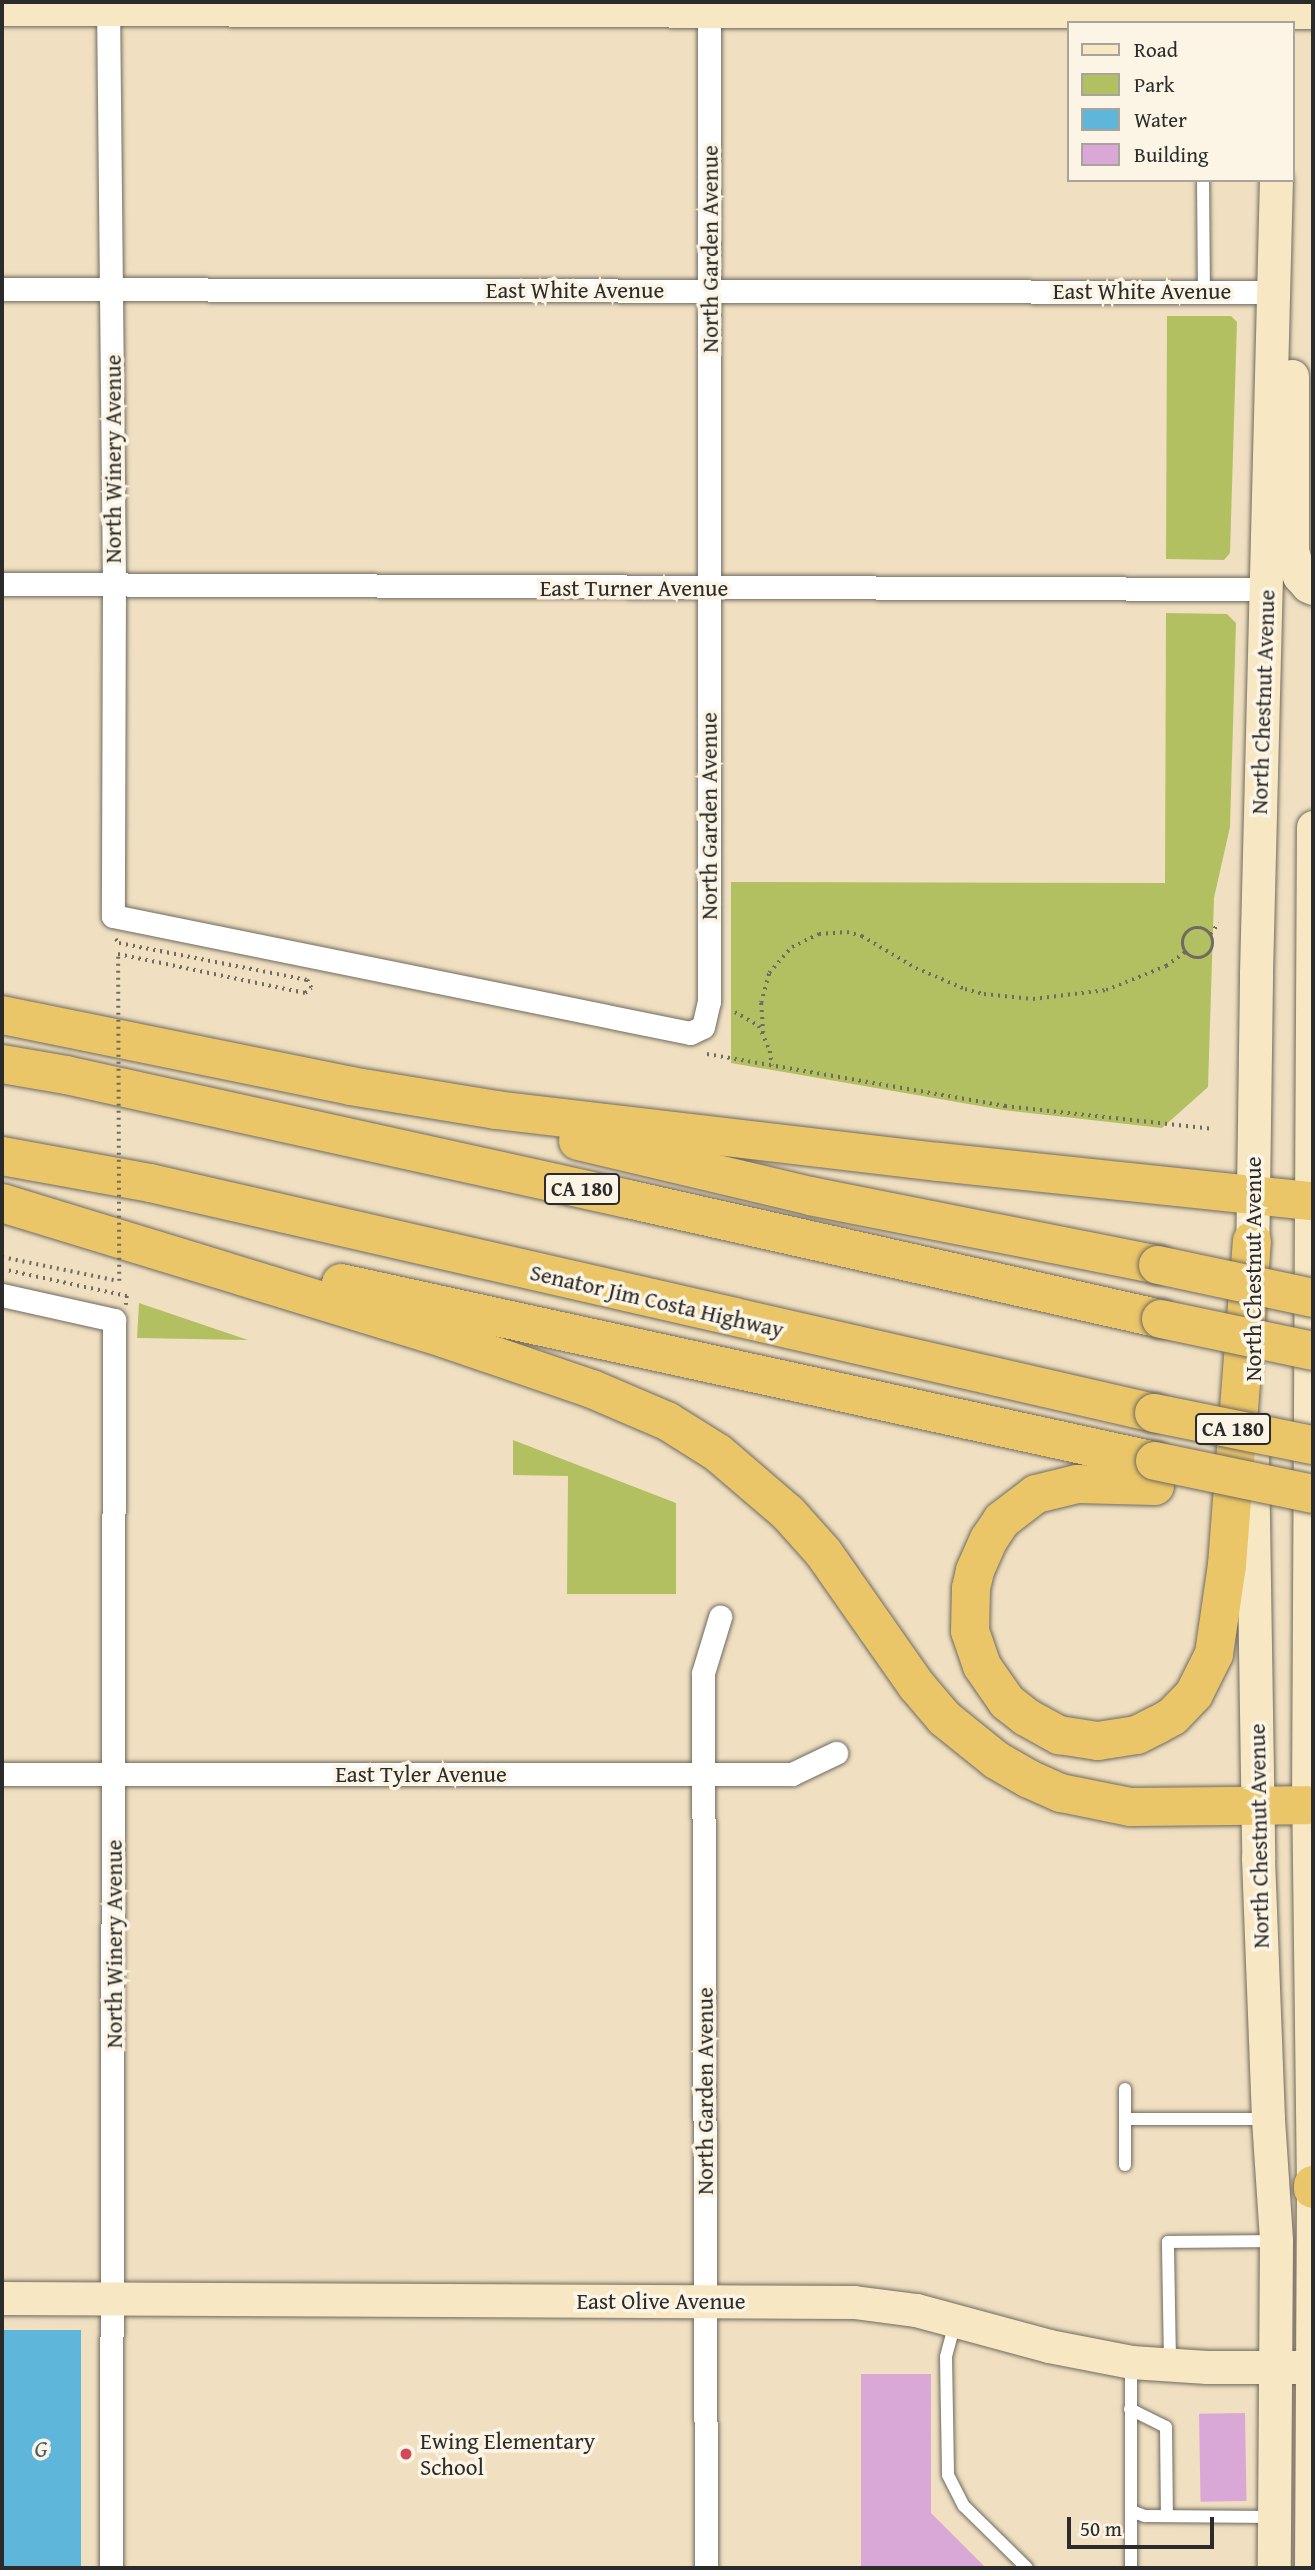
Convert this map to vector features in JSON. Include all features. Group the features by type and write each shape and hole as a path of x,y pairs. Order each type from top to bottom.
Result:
{"highway":[{"path":"2,1014 351,1086 810,1196 1313,1298"},
{"name":"CA 180","path":"2,1064 66,1075 1161,1320 1313,1351"},
{"path":"351,1086 579,1120 1311,1201"},
{"name":"Senator Jim Costa Highway","path":"2,1156 150,1183 1154,1413 1313,1445"},
{"path":"2,1203 443,1338 592,1389 667,1421 718,1453 788,1513 823,1552 917,1686 944,1718 996,1760 1061,1793 1107,1804 1157,1809 1308,1805"},
{"path":"49,1216 1313,1509"},
{"path":"1252,1241 1227,1565 1214,1654 1194,1694 1173,1716 1137,1735 1108,1740 1059,1735 1026,1717 1007,1702 982,1666 970,1631 971,1588 975,1571 989,1539 1002,1520 1036,1494 1077,1483 1155,1473 1313,1494"}],"main road":[{"path":"2,9 108,5 709,7 1203,17 1313,12"},
{"name":"North Chestnut Avenue","path":"1275,2568 1276,2241 1268,2119 1257,1807 1252,1196 1276,182"},
{"path":"1274,292 1294,387 1292,550 1299,576 1313,588"},
{"path":"1311,2568 1313,2188 1308,1805 1313,827"},
{"name":"East Olive Avenue","path":"2,2298 854,2302 916,2310 1049,2346 1131,2362 1313,2367"}],"street":[{"name":"North Winery Avenue","path":"108,5 114,585 113,916"},
{"name":"North Garden Avenue","path":"113,916 676,1032 691,1033 703,1027 709,1001 709,7"},
{"name":"East White Avenue","path":"2,289 1274,292"},
{"name":"East Turner Avenue","path":"2,584 1266,589"},
{"path":"2,1295 114,1320"},
{"name":"North Winery Avenue","path":"111,2568 114,1320"},
{"name":"North Garden Avenue","path":"706,2568 703,1674 720,1617"},
{"name":"East Tyler Avenue","path":"2,1774 792,1774 836,1753"}],"lane":[{"path":"1203,182 1204,290"},
{"path":"1125,2089 1125,2165"},
{"path":"1125,2119 1268,2119"},
{"path":"1170,2365 1168,2242 1276,2241"},
{"path":"956,2319 946,2357 948,2475 964,2506 1027,2568"},
{"path":"1131,2362 1131,2568"},
{"path":"1130,2409 1166,2427 1167,2516"},
{"path":"1130,2511 1145,2516 1275,2517"}],"path":[{"path":"2,1257 119,1281 118,954 304,992 311,988 307,980 119,943 114,937 113,916"},
{"path":"1210,934 1219,923"},
{"path":"1199,928 1210,934 1213,944 1207,955 1194,957 1186,951 1184,938 1190,930 1199,928"},
{"path":"772,1066 763,1033 761,1003 769,973 792,947 819,934 847,932 862,936 916,968 965,989 984,994 1033,999 1106,990 1166,966 1186,951"},
{"path":"735,1012 759,1026 763,1033"},
{"path":"707,1054 1005,1106 1214,1129"},
{"path":"2,1269 127,1296 128,1302 114,1320"}],"green space":[{"path":"1167,316 1231,316 1237,322 1230,553 1224,560 1166,559"},
{"path":"1166,613 1227,614 1236,623 1230,827 1214,898 1208,1087 1162,1128 1003,1110 731,1063 731,882 1165,883"},
{"path":"139,1303 248,1340 137,1338"},
{"path":"513,1440 676,1503 676,1594 567,1594 568,1476 513,1475"}],"water":[{"name":"G","path":"2,2330 81,2330 81,2568 2,2568"}],"building":[{"path":"861,2374 931,2374 931,2513 986,2568 861,2568"},
{"path":"1245,2413 1247,2501 1201,2502 1199,2414"}],"place":[{"name":"Ewing Elementary School","path":"406,2454"}]}
